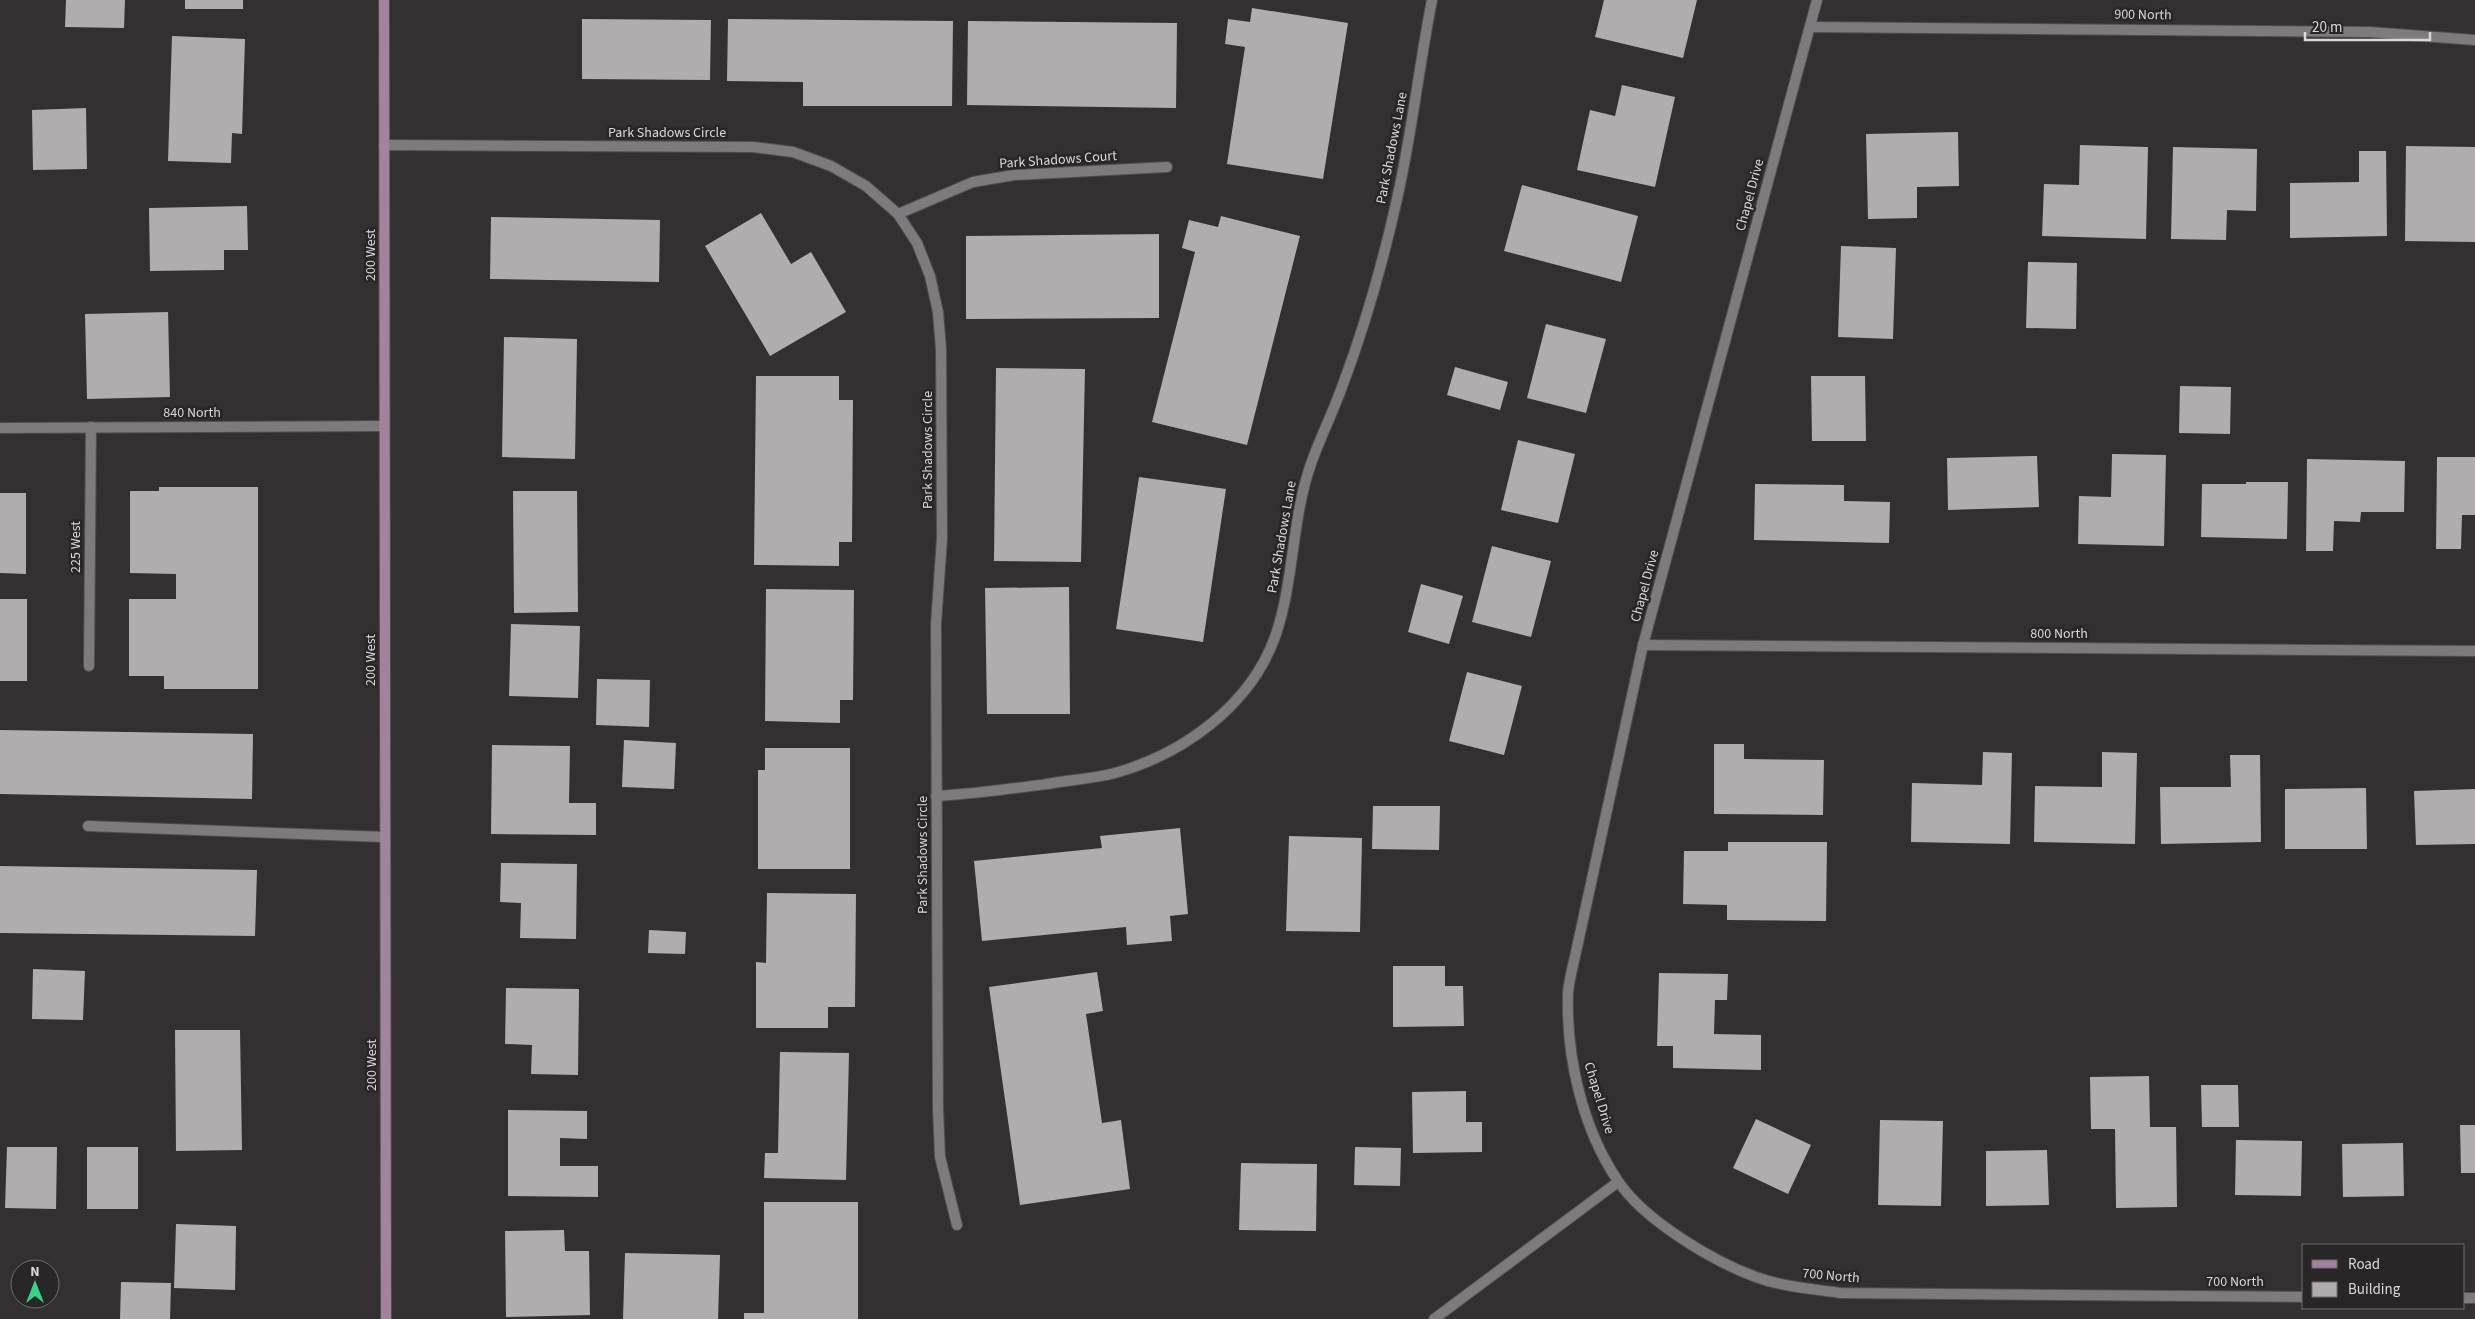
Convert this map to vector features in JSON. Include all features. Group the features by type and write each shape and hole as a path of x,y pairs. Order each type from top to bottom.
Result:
{"main road":[{"name":"200 West","path":"384,0 386,1319"}],"street":[{"name":"Park Shadows Lane","path":"936,796 980,794 1113,774 1146,762 1177,748 1214,721 1244,691 1260,667 1274,638 1289,585 1299,511 1311,463 1358,342 1397,200 1432,0"},
{"name":"Chapel Drive","path":"1618,1182 1599,1145 1574,1071 1569,1032 1568,992 1643,645 1817,0"},
{"name":"900 North","path":"1810,27 2370,32 2475,40"},
{"name":"Park Shadows Circle","path":"384,145 753,147 793,152 832,166 866,186 898,214 917,244 930,276 938,312 941,349 942,538 936,624 939,1147 957,1225"},
{"name":"Park Shadows Court","path":"898,214 973,182 1014,174 1166,167"},
{"name":"840 North","path":"0,428 384,426"},
{"name":"225 West","path":"89,666 91,427"},
{"name":"800 North","path":"1643,645 2475,651"},
{"path":"88,826 385,837"},
{"path":"1434,1319 1618,1182"},
{"name":"700 North","path":"1618,1182 1648,1213 1682,1238 1718,1260 1757,1277 1798,1288 1841,1293 2302,1297"}],"building":[{"path":"66,0 125,0 124,28 65,27"},
{"path":"185,0 243,0 243,9 185,9"},
{"path":"1604,0 1697,0 1683,58 1595,37"},
{"path":"1252,8 1348,23 1323,179 1227,164 1245,47 1225,44 1228,19 1250,22"},
{"path":"582,19 711,20 710,80 582,79"},
{"path":"728,19 953,21 952,106 803,106 803,82 727,81"},
{"path":"968,21 1177,23 1176,108 967,105"},
{"path":"172,36 245,39 242,134 232,133 231,163 168,161"},
{"path":"1622,85 1675,97 1655,187 1577,170 1590,110 1615,116"},
{"path":"86,108 87,169 33,170 32,110"},
{"path":"1958,132 1959,186 1917,187 1917,218 1868,219 1866,134"},
{"path":"2080,145 2148,147 2146,239 2042,236 2044,184 2079,185"},
{"path":"2406,146 2475,147 2475,242 2405,241"},
{"path":"2173,147 2257,149 2256,211 2227,210 2226,240 2171,239"},
{"path":"2359,151 2386,151 2387,236 2290,238 2290,183 2359,182"},
{"path":"1522,185 1638,216 1621,282 1504,251"},
{"path":"247,206 248,250 224,250 224,270 150,271 149,208"},
{"path":"761,213 791,264 811,252 846,312 770,356 705,246"},
{"path":"1221,216 1300,236 1247,445 1152,422 1195,252 1182,248 1189,220 1218,227"},
{"path":"491,217 660,220 659,282 490,279"},
{"path":"1159,234 1159,318 966,319 966,236"},
{"path":"1841,246 1896,248 1893,339 1838,337"},
{"path":"2028,262 2077,263 2076,329 2026,328"},
{"path":"168,312 170,397 87,399 85,314"},
{"path":"1546,324 1606,339 1586,413 1527,398"},
{"path":"504,337 577,339 575,459 502,457"},
{"path":"1455,367 1508,382 1500,410 1447,395"},
{"path":"996,368 1085,369 1081,562 994,561"},
{"path":"756,376 839,376 839,400 853,400 852,542 839,542 839,566 754,565"},
{"path":"1811,376 1865,376 1866,441 1812,441"},
{"path":"2180,386 2231,387 2230,434 2179,433"},
{"path":"1518,440 1575,454 1558,523 1501,510"},
{"path":"2112,454 2166,455 2164,546 2078,544 2079,496 2111,497"},
{"path":"2037,456 2039,507 1948,510 1947,458"},
{"path":"2437,457 2475,457 2475,515 2462,515 2461,549 2436,549"},
{"path":"2307,459 2405,461 2404,512 2361,512 2360,522 2334,521 2333,551 2306,551"},
{"path":"1139,477 1226,489 1203,642 1116,629"},
{"path":"2246,482 2288,482 2287,539 2201,537 2202,484 2246,484"},
{"path":"1755,484 1844,485 1844,501 1890,502 1889,543 1754,540"},
{"path":"159,487 258,487 258,689 164,689 164,676 129,676 129,599 176,599 176,574 130,573 130,491 159,491"},
{"path":"513,491 577,491 578,612 514,613"},
{"path":"0,493 26,493 26,574 0,573"},
{"path":"1492,546 1551,561 1531,637 1472,622"},
{"path":"1421,584 1463,596 1449,644 1408,632"},
{"path":"1069,587 1070,714 987,714 985,588"},
{"path":"766,589 854,590 853,700 840,700 840,723 765,721"},
{"path":"0,599 27,599 27,681 0,681"},
{"path":"511,624 580,626 578,698 509,696"},
{"path":"1467,672 1522,686 1504,755 1449,741"},
{"path":"597,679 650,680 649,727 596,725"},
{"path":"0,730 253,734 252,799 0,794"},
{"path":"624,740 676,743 674,789 622,787"},
{"path":"1714,744 1744,744 1744,759 1824,760 1823,815 1714,814"},
{"path":"492,745 570,746 569,803 596,803 596,835 491,834"},
{"path":"765,748 850,748 850,869 758,869 758,770 765,770"},
{"path":"1983,752 2012,753 2010,844 1911,842 1912,783 1982,785"},
{"path":"2102,752 2137,753 2135,844 2034,842 2035,786 2102,787"},
{"path":"2230,755 2260,755 2261,842 2161,844 2160,787 2231,787"},
{"path":"2366,788 2367,849 2285,849 2285,789"},
{"path":"2475,789 2475,844 2416,845 2414,791"},
{"path":"1373,806 1440,806 1439,850 1372,849"},
{"path":"1180,828 1188,914 1170,916 1172,941 1127,945 1126,927 982,941 974,861 1102,848 1100,836"},
{"path":"1289,836 1362,838 1360,932 1286,931"},
{"path":"1728,842 1827,842 1826,921 1727,920 1727,905 1683,904 1684,851 1728,851"},
{"path":"501,863 577,864 576,939 520,938 521,903 500,902"},
{"path":"0,866 257,870 255,936 0,933"},
{"path":"767,893 856,894 855,1007 828,1007 828,1028 756,1028 756,962 766,963"},
{"path":"649,930 686,932 685,954 648,953"},
{"path":"1393,966 1445,966 1445,986 1463,986 1464,1026 1393,1027"},
{"path":"33,969 85,971 83,1020 32,1019"},
{"path":"1097,972 1103,1011 1086,1014 1102,1123 1121,1120 1130,1189 1020,1205 989,987"},
{"path":"1659,973 1728,974 1727,1000 1715,1000 1714,1034 1761,1035 1761,1070 1673,1068 1673,1046 1657,1046"},
{"path":"506,988 579,989 578,1075 531,1074 532,1045 505,1044"},
{"path":"175,1030 240,1030 242,1150 176,1151"},
{"path":"780,1052 849,1053 846,1180 764,1178 765,1153 778,1153"},
{"path":"2149,1076 2150,1127 2176,1127 2177,1207 2116,1208 2115,1129 2091,1129 2090,1077"},
{"path":"2201,1085 2238,1085 2239,1127 2202,1127"},
{"path":"1466,1091 1466,1122 1482,1122 1482,1152 1413,1153 1412,1092"},
{"path":"508,1110 587,1111 587,1139 560,1138 560,1166 598,1166 598,1197 508,1196"},
{"path":"1756,1119 1811,1145 1788,1194 1733,1168"},
{"path":"1880,1120 1943,1121 1941,1206 1878,1205"},
{"path":"2460,1125 2475,1125 2475,1173 2461,1173"},
{"path":"2236,1140 2302,1141 2301,1196 2235,1195"},
{"path":"2403,1143 2404,1196 2343,1197 2342,1144"},
{"path":"7,1147 57,1147 56,1209 5,1208"},
{"path":"87,1147 138,1147 138,1209 87,1209"},
{"path":"1355,1147 1401,1148 1400,1186 1354,1185"},
{"path":"2047,1150 2049,1205 1986,1206 1986,1151"},
{"path":"1241,1163 1317,1164 1316,1231 1239,1230"},
{"path":"764,1202 858,1202 858,1319 744,1319 744,1313 764,1313"},
{"path":"176,1224 236,1226 235,1290 174,1288"},
{"path":"564,1230 565,1251 589,1251 590,1315 506,1317 505,1231"},
{"path":"625,1253 720,1255 718,1319 623,1319"},
{"path":"121,1282 171,1283 170,1319 120,1319"}]}
